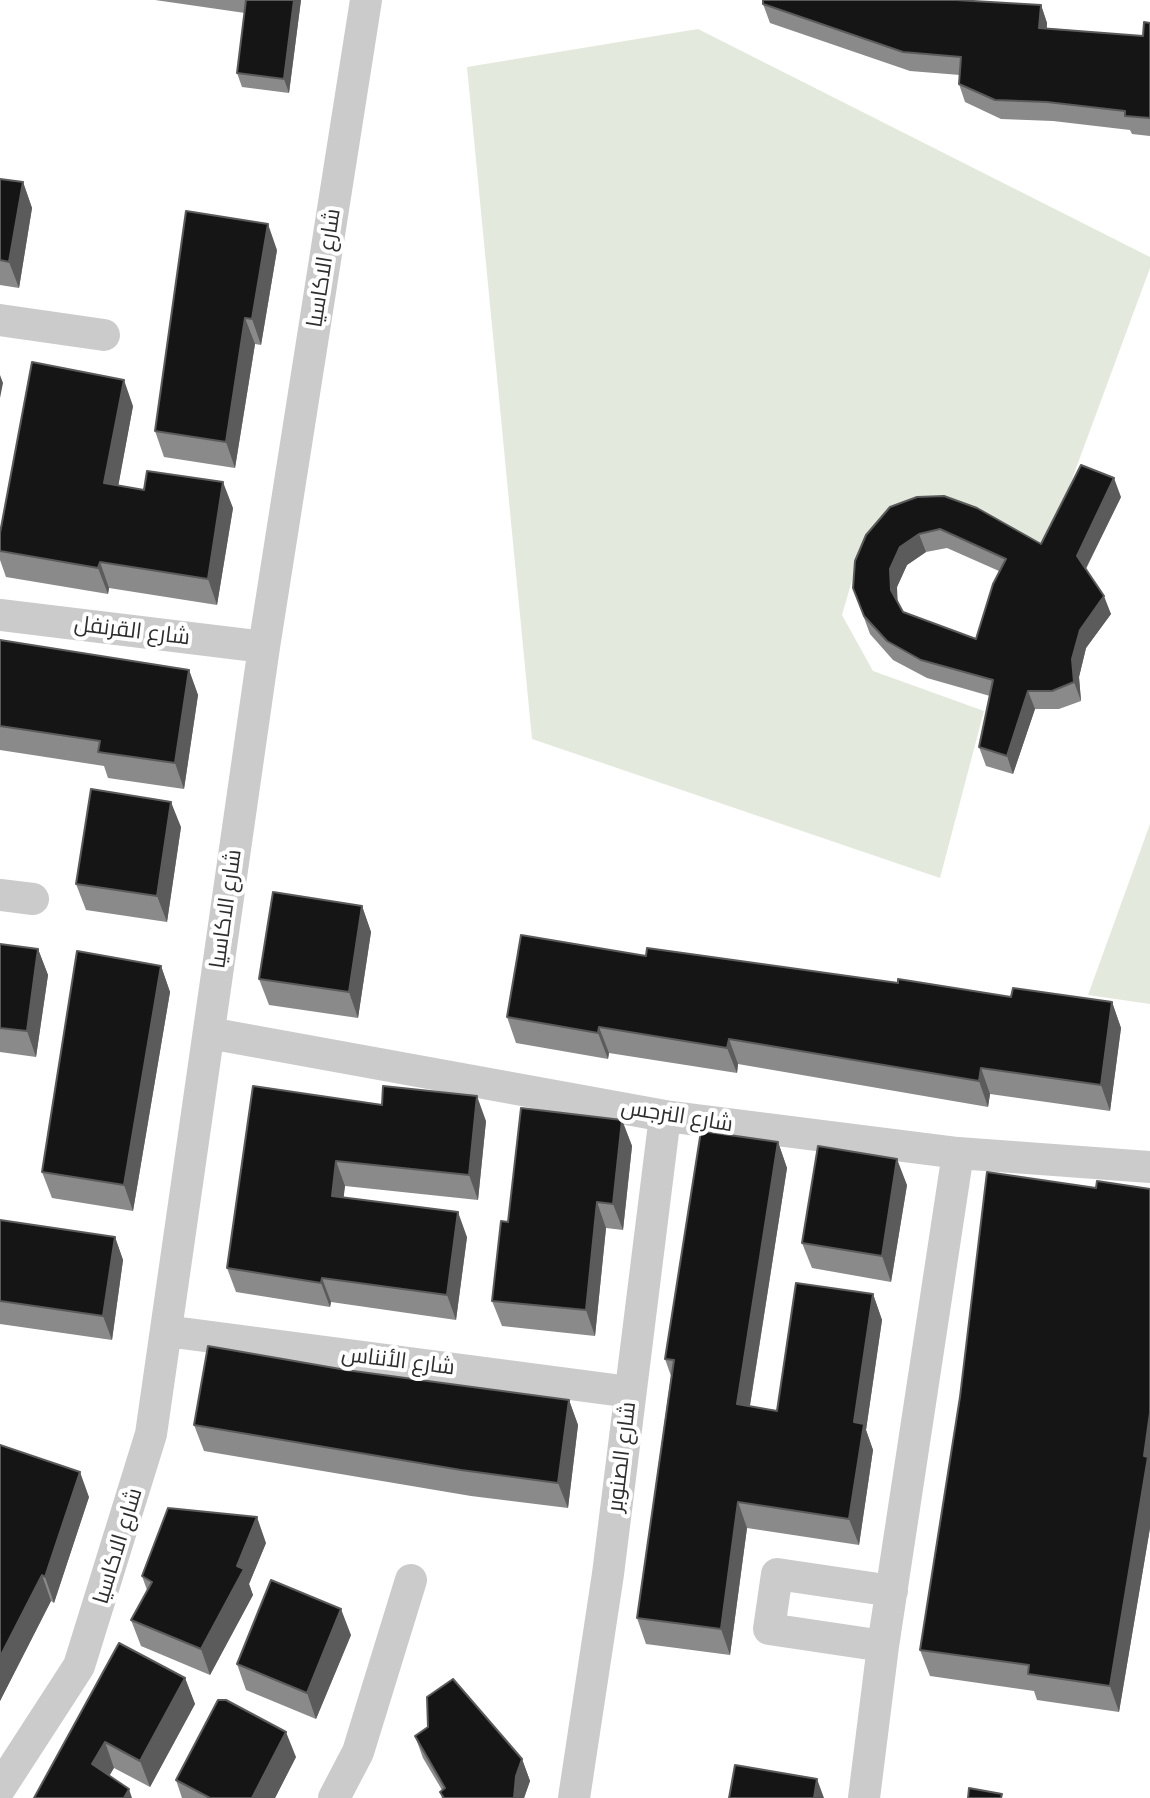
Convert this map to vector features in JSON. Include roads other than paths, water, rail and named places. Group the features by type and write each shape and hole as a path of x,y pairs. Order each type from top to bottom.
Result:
{"street":[{"name":"شارع الاكاسيا","path":"0,1788 79,1666 151,1434 264,647 366,0"},
{"path":"0,320 104,335"},
{"name":"شارع القرنفل","path":"0,615 264,647"},
{"path":"0,895 33,899"},
{"name":"شارع النرجس","path":"209,1033 665,1116 958,1153 1150,1167"},
{"name":"شارع الصنوبر","path":"574,1798 608,1574 665,1116"},
{"path":"864,1798 883,1646 958,1153"},
{"name":"شارع الأنناس","path":"166,1331 630,1392"},
{"path":"883,1646 769,1629 777,1574 892,1591"},
{"path":"334,1798 358,1752 411,1580"}]}
